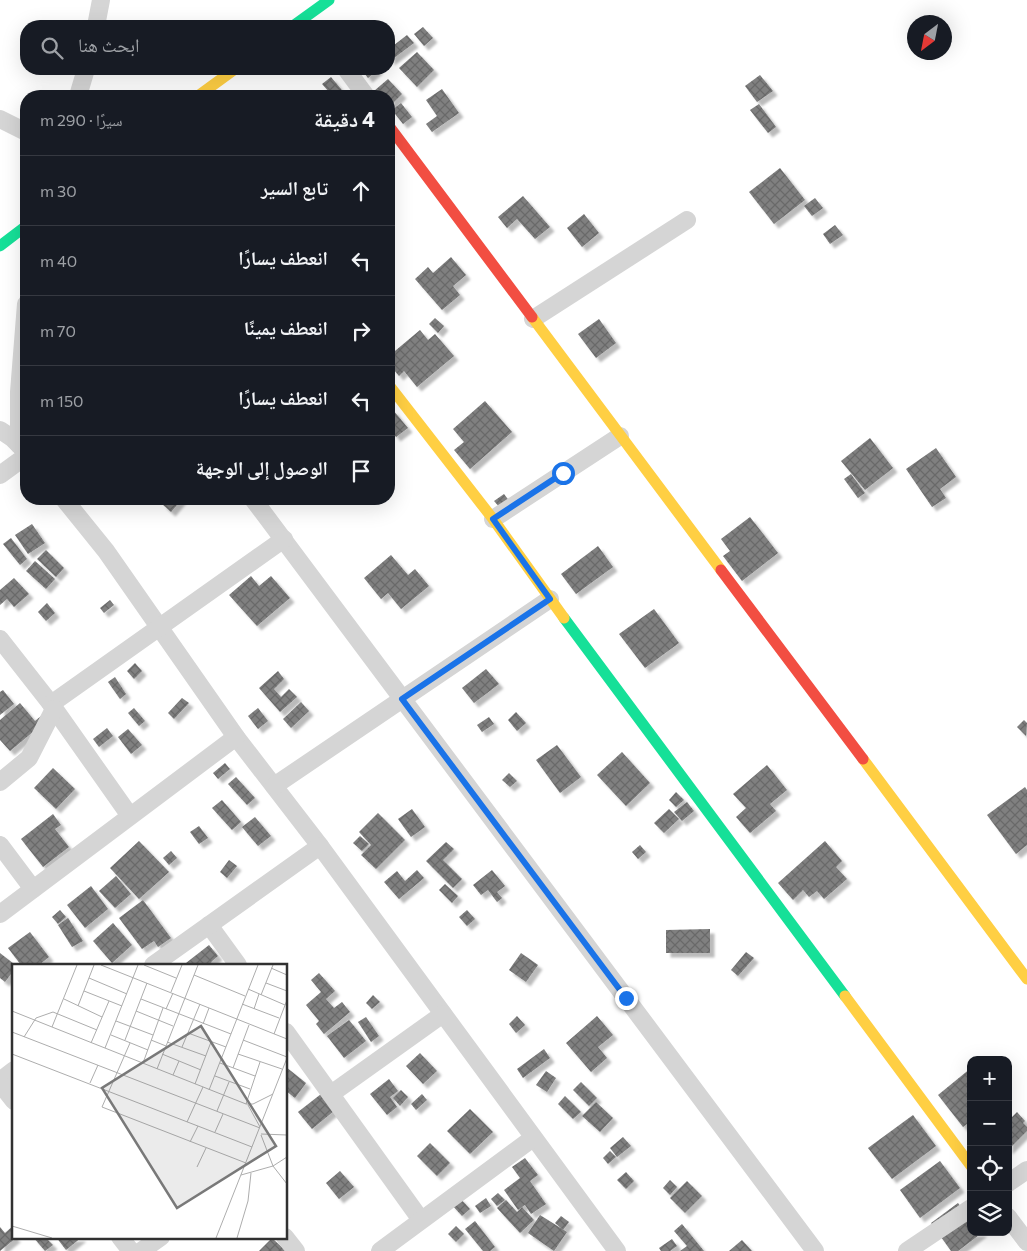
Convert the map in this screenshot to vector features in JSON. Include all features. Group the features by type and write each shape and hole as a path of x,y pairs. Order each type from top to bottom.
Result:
{"street":[{"path":"97,20 101,0"},
{"path":"307,20 329,0"},
{"path":"80,90 84,75"},
{"path":"206,90 227,75"},
{"path":"350,75 362,90"},
{"path":"0,119 20,129"},
{"path":"395,134 1027,979"},
{"path":"533,319 687,220"},
{"path":"0,246 20,231"},
{"path":"20,370 18,392 20,412"},
{"path":"395,397 493,519 550,599 967,1161"},
{"path":"0,430 20,448"},
{"path":"493,519 620,436"},
{"path":"0,475 20,455"},
{"path":"69,505 106,551 236,737 320,846 533,1138 610,1249"},
{"path":"258,505 815,1251"},
{"path":"0,782 29,758 52,706 159,627 284,540"},
{"path":"274,786 550,599"},
{"path":"0,639 52,706 130,816"},
{"path":"0,914 236,737"},
{"path":"0,845 34,889"},
{"path":"153,964 320,846"},
{"path":"209,925 237,964"},
{"path":"330,1094 442,1014"},
{"path":"288,1035 422,1220"},
{"path":"12,1072 0,1082 12,1098"},
{"path":"380,1251 533,1138"},
{"path":"1012,1180 1027,1170"},
{"path":"907,1251 967,1211"},
{"path":"1012,1222 1027,1242"},
{"path":"121,1238 131,1251"},
{"path":"142,1251 160,1238"},
{"path":"286,1238 296,1251"}],"building":[{"path":"423,27 433,38 424,46 414,34"},
{"path":"407,35 414,43 395,57 395,44"},
{"path":"417,52 434,70 417,87 399,68"},
{"path":"760,75 773,91 757,102 745,86"},
{"path":"331,77 342,90 327,90 322,84"},
{"path":"388,79 402,94 395,101 395,90 375,90"},
{"path":"442,89 459,113 432,132 426,124 437,116 426,100"},
{"path":"401,103 412,117 403,124 395,114 395,108"},
{"path":"759,104 776,127 768,133 750,110"},
{"path":"780,168 805,200 774,224 749,192"},
{"path":"523,196 550,227 535,239 517,219 507,228 498,217"},
{"path":"815,198 823,208 812,216 804,206"},
{"path":"584,214 599,233 582,247 567,228"},
{"path":"835,225 843,235 830,244 823,234"},
{"path":"451,257 466,275 453,286 460,295 442,310 415,279 428,267 433,273"},
{"path":"435,318 444,326 438,333 429,324"},
{"path":"599,319 616,343 596,358 578,334"},
{"path":"420,330 428,340 435,334 454,356 417,387 404,371 399,376 395,371 395,351"},
{"path":"485,401 512,432 470,469 454,450 464,442 453,429"},
{"path":"395,412 408,428 396,437 395,436"},
{"path":"870,438 893,468 865,490 841,461"},
{"path":"936,448 956,477 940,489 946,498 932,507 906,469"},
{"path":"851,474 865,493 858,498 844,479"},
{"path":"504,494 510,502 501,509 494,501"},
{"path":"163,505 177,505 171,512"},
{"path":"750,517 778,553 742,581 723,556 730,551 721,539"},
{"path":"32,524 45,543 28,554 15,535"},
{"path":"11,538 27,559 20,565 3,544"},
{"path":"598,546 613,567 576,594 561,574"},
{"path":"46,550 64,568 56,577 37,559"},
{"path":"391,555 408,575 415,569 429,586 401,609 388,593 381,599 364,578"},
{"path":"35,561 55,579 46,589 26,571"},
{"path":"251,576 259,586 271,576 290,598 257,626 229,595"},
{"path":"14,578 29,594 14,607 7,599 0,605 0,590"},
{"path":"110,600 114,605 104,613 100,608"},
{"path":"47,603 55,613 46,621 38,612"},
{"path":"654,609 679,643 645,668 619,634"},
{"path":"135,663 142,671 134,679 127,671"},
{"path":"486,669 499,684 474,703 462,688"},
{"path":"278,671 284,679 274,689 281,697 289,689 297,697 280,712 259,688"},
{"path":"115,677 126,694 120,699 108,682"},
{"path":"3,690 14,704 0,715 0,692"},
{"path":"182,698 189,703 174,719 168,713"},
{"path":"301,702 309,711 291,728 283,719"},
{"path":"20,703 35,721 41,716 46,721 10,751 0,740 0,720"},
{"path":"134,708 145,721 139,726 128,713"},
{"path":"258,708 268,721 258,729 248,716"},
{"path":"516,712 526,723 517,731 508,720"},
{"path":"489,717 494,724 482,732 477,725"},
{"path":"1024,720 1027,723 1026,736 1017,727"},
{"path":"107,728 113,736 99,747 93,739"},
{"path":"128,729 142,745 131,754 118,737"},
{"path":"557,745 581,777 560,793 536,760"},
{"path":"622,752 650,783 626,806 597,775"},
{"path":"225,763 230,769 218,779 213,773"},
{"path":"767,765 787,790 770,804 776,811 750,833 736,817 746,808 733,794"},
{"path":"53,768 75,789 56,809 34,788"},
{"path":"509,773 517,781 510,787 502,780"},
{"path":"236,777 255,798 247,805 228,784"},
{"path":"1025,787 1027,790 1027,845 1016,854 987,815"},
{"path":"676,792 684,800 676,807 669,800"},
{"path":"222,800 241,822 232,830 212,808"},
{"path":"687,802 694,811 682,821 674,812"},
{"path":"412,809 425,827 411,837 398,819"},
{"path":"669,809 679,819 664,833 654,823"},
{"path":"378,813 405,840 376,869 361,855 371,845 359,832"},
{"path":"53,814 61,825 55,829 69,847 43,867 21,839"},
{"path":"255,817 271,836 258,846 242,827"},
{"path":"199,826 208,838 199,844 190,832"},
{"path":"360,836 369,844 362,851 353,843"},
{"path":"139,841 169,872 139,899 110,868"},
{"path":"825,841 842,861 836,867 847,879 824,899 817,891 809,897 803,890 793,900 778,883"},
{"path":"446,842 454,849 443,860 462,879 453,888 426,861"},
{"path":"640,845 646,852 638,859 632,852"},
{"path":"171,851 177,858 169,865 163,858"},
{"path":"229,860 237,866 227,878 220,872"},
{"path":"417,870 424,878 399,899 384,882 397,871 405,881"},
{"path":"492,870 505,886 497,892 502,898 497,902 488,890 481,895 473,885"},
{"path":"116,876 131,894 115,908 99,891"},
{"path":"445,884 458,896 452,903 439,890"},
{"path":"91,886 108,909 85,928 67,905"},
{"path":"143,900 171,938 158,947 154,941 142,949 119,918"},
{"path":"60,910 66,917 58,924 52,917"},
{"path":"467,910 475,919 467,926 459,917"},
{"path":"68,918 83,941 72,947 58,925"},
{"path":"113,923 132,945 112,963 93,941"},
{"path":"710,929 710,953 666,953 666,930"},
{"path":"30,932 49,957 40,964 20,964 8,948"},
{"path":"209,945 218,956 211,962 212,964 186,963"},
{"path":"746,952 754,958 738,976 731,970"},
{"path":"0,953 14,964 12,964 12,973 5,982 0,978"},
{"path":"521,953 538,965 526,982 509,970"},
{"path":"319,973 335,991 326,999 334,1008 342,1002 350,1012 324,1034 316,1024 319,1021 306,1005 321,992 311,980"},
{"path":"373,995 380,1002 372,1009 366,1003"},
{"path":"517,1016 525,1025 516,1033 509,1024"},
{"path":"597,1016 613,1035 598,1047 607,1058 591,1072 566,1043"},
{"path":"366,1017 379,1036 371,1042 358,1022"},
{"path":"349,1020 366,1041 344,1058 327,1036"},
{"path":"544,1049 550,1058 523,1078 517,1069"},
{"path":"420,1053 437,1071 423,1084 406,1066"},
{"path":"288,1069 306,1083 295,1098 288,1093"},
{"path":"546,1071 556,1078 547,1092 536,1085"},
{"path":"967,1071 967,1124 963,1127 938,1095"},
{"path":"389,1079 398,1091 390,1097 397,1107 387,1115 370,1094"},
{"path":"581,1082 597,1098 589,1106 573,1090"},
{"path":"401,1090 408,1097 400,1106 393,1098"},
{"path":"321,1094 334,1111 312,1129 298,1112"},
{"path":"422,1094 427,1100 416,1110 411,1104"},
{"path":"565,1096 581,1112 573,1119 558,1104"},
{"path":"596,1102 613,1118 600,1132 582,1116"},
{"path":"470,1109 493,1132 470,1154 447,1131"},
{"path":"1017,1112 1025,1121 1023,1123 1027,1127 1027,1131 1012,1146 1012,1117"},
{"path":"913,1115 936,1146 892,1179 868,1148"},
{"path":"623,1137 631,1146 617,1157 610,1148"},
{"path":"430,1143 450,1163 437,1176 417,1156"},
{"path":"610,1151 616,1157 608,1164 603,1158"},
{"path":"525,1158 538,1175 530,1181 546,1204 531,1214 526,1204 518,1210 504,1190 520,1178 512,1167"},
{"path":"940,1161 960,1188 920,1218 900,1190"},
{"path":"340,1171 354,1187 339,1199 326,1183"},
{"path":"626,1172 634,1181 626,1189 617,1180"},
{"path":"670,1180 677,1187 670,1195 663,1188"},
{"path":"687,1181 702,1196 685,1213 670,1198"},
{"path":"498,1193 505,1200 497,1206 491,1199"},
{"path":"459,1197 470,1209 462,1216 451,1204"},
{"path":"486,1198 491,1206 480,1213 475,1206"},
{"path":"506,1200 517,1212 522,1207 534,1220 520,1233 497,1208"},
{"path":"958,1203 967,1215 967,1236 978,1236 958,1251 951,1251 931,1223"},
{"path":"540,1215 567,1232 554,1251 528,1233"},
{"path":"561,1216 569,1222 563,1230 555,1223"},
{"path":"475,1221 495,1247 490,1251 483,1251 465,1229"},
{"path":"682,1224 704,1251 680,1251 687,1246 674,1231"},
{"path":"456,1226 464,1234 456,1242 448,1234"},
{"path":"0,1227 5,1233 12,1227 12,1238 16,1238 0,1251"},
{"path":"34,1238 46,1238 53,1245 45,1251"},
{"path":"57,1238 81,1238 66,1250"},
{"path":"272,1238 286,1251 259,1251"},
{"path":"672,1239 677,1246 670,1251 661,1251 659,1248"},
{"path":"742,1240 752,1251 729,1251"}],"traffic: fast":[{"path":"301,20 329,0"},
{"path":"0,246 20,231"},
{"path":"564,618 845,996"}],"traffic: slow":[{"path":"206,90 227,75"},
{"path":"532,317 721,570"},
{"path":"395,393 493,519 564,618"},
{"path":"863,759 1027,979"},
{"path":"845,996 967,1161"}],"traffic: jam":[{"path":"395,134 532,317"},
{"path":"721,570 863,759"}],"route":[{"path":"563,473 493,519 550,599 402,699 626,998"}]}
